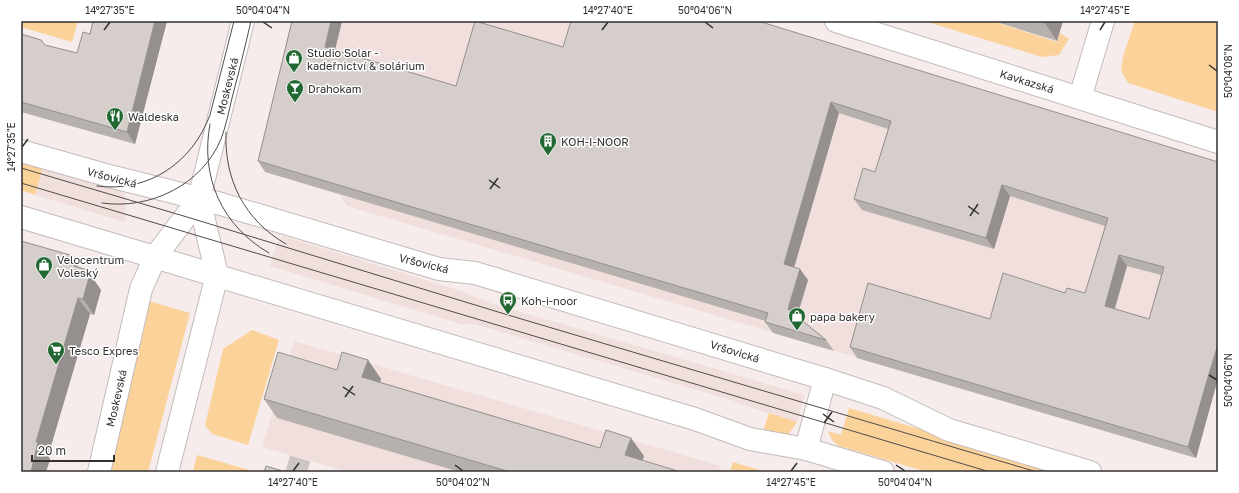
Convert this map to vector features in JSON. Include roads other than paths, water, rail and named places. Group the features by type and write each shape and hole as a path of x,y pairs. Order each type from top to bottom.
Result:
{"main road":[{"name":"Moskevská","path":"99,472 141,289 155,257 200,199 243,21"},
{"name":"Kavkazská","path":"836,21 1218,142"},
{"path":"1080,98 1103,21"},
{"name":"Vršovická","path":"21,151 113,177 200,199 439,269 475,273 825,379 883,398 949,430 1090,472"},
{"name":"Moskevská","path":"167,472 217,275 200,199"},
{"path":"21,217 695,419 750,439 806,449 883,472"},
{"path":"806,449 825,379"}],"tunnel":[{"path":"287,466 307,472"}],"tram line":[{"path":"97,186 116,187 134,185 150,179 166,171 180,160 192,147 202,132 210,115 234,21"},
{"path":"102,203 120,204 156,198 172,191 188,181 201,169 212,155 223,134 251,21"},
{"path":"210,124 208,163 218,198 227,214 239,229 253,242 269,253"},
{"path":"226,132 226,149 229,166 233,182 240,197 248,210 259,223 271,234 286,244"},
{"path":"21,168 508,315 1037,472"},
{"path":"21,183 990,472"}],"place":[{"name":"Studio Solar - kadeřnictví & solárium","path":"294,73"},
{"name":"Drahokam","path":"295,103"},
{"name":"Waldeska","path":"115,131"},
{"name":"KOH-I-NOOR","path":"548,156"},
{"name":"Velocentrum Voleský","path":"44,280"},
{"name":"Koh-i-noor","path":"508,315"},
{"name":"papa bakery","path":"797,331"},
{"name":"Tesco Expres","path":"56,365"}]}
